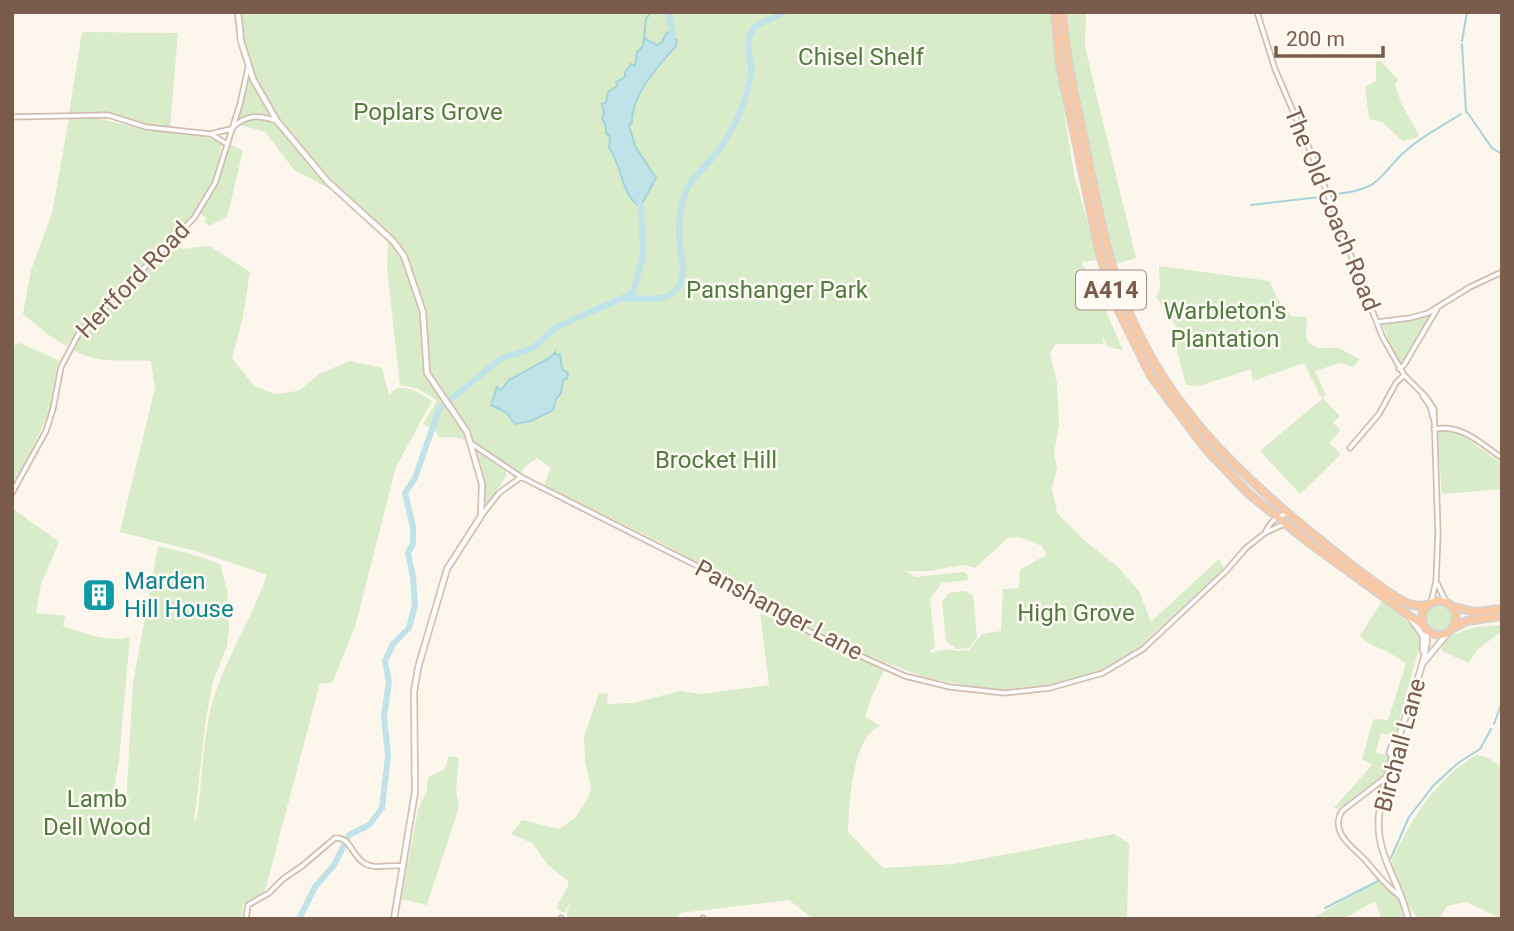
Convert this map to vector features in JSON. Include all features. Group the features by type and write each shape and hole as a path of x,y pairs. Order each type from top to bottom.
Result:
{"highway":[{"name":"A414","path":"1055,12 1060,65 1100,255 1129,336 1151,376 1205,448 1248,494 1284,524 1426,628"},
{"name":"A414","path":"1063,12 1073,92 1109,252 1137,332 1156,369 1184,410 1233,465 1288,514 1407,603 1429,604"},
{"path":"1502,609 1475,612 1449,604 1429,604 1423,614 1426,628 1440,635 1467,621 1502,616"},
{"path":"1449,604 1457,617 1451,630"}],"main road":[{"path":"238,12 241,41 253,79 277,121 327,181 393,241 404,256 423,312 425,368 467,432 482,484 481,516 447,569 418,668 414,692 415,792 394,919"},
{"path":"1406,612 1423,636 1423,661"},
{"name":"Birchall Lane","path":"1408,919 1381,848 1379,818 1423,661 1427,643 1426,628"},
{"name":"Birchall Lane","path":"1423,661 1451,630"}],"street":[{"name":"The Old Coach Road","path":"1257,12 1275,69 1317,167 1377,323 1399,369 1430,407 1434,429"},
{"name":"Hertford Road","path":"12,493 46,431 61,367 79,333 194,218 215,183 248,65"},
{"path":"12,117 108,115 146,127 210,134 232,129 240,121 255,115 277,121"},
{"path":"210,134 227,144"},
{"path":"1377,323 1418,316 1438,308 1469,287 1502,272"},
{"path":"1399,369 1438,308"},
{"path":"1350,448 1379,414 1396,383 1404,375"},
{"path":"1429,604 1436,581 1438,508 1434,429 1450,427 1462,430 1502,458"},
{"name":"Panshanger Lane","path":"472,444 521,477 711,573 789,621 847,650 905,676 950,687 1005,693 1050,688 1103,673 1143,649 1265,533 1276,517"},
{"path":"481,516 499,493 521,477"},
{"path":"1276,517 1288,514"},
{"name":"Panshanger Lane","path":"1265,533 1284,524"},
{"path":"1436,581 1449,604"},
{"path":"1389,776 1342,811 1339,826 1346,842 1364,858 1390,889 1401,897"},
{"path":"246,919 251,901 269,892 335,838 342,838 347,842 356,856 368,865 404,866"}],"green space":[{"name":"Panshanger Park","path":"240,12 1051,12 1051,27 1074,174 1098,260 1081,262 1090,275 1123,350 1108,347 1101,333 1104,344 1056,344 1050,353 1057,384 1059,425 1054,454 1057,468 1052,488 1057,513 1085,541 1117,566 1139,591 1151,622 1219,559 1224,568 1138,648 1103,671 1060,683 998,690 974,687 924,677 868,656 794,621 667,546 544,485 551,468 537,458 520,474 472,443 451,437 440,438 423,424 437,401 419,389 400,385 387,268 388,240 334,191 294,170 265,132 237,124 250,76 255,75 244,44","holes":["1019,537 1042,546 1046,555 1020,570 1019,588 1003,589 1001,631 982,634 969,650 941,650 931,653 930,650 935,648 930,599 942,583 968,580 967,574 963,572 916,577 905,571 928,571 963,565 975,568 1008,538"]},
{"path":"1069,12 1086,12 1085,47 1136,258 1116,264 1070,55"},
{"path":"82,32 178,33 170,128 95,114 69,113"},
{"path":"1376,61 1381,61 1398,80 1395,84 1401,103 1419,135 1416,138 1403,141 1382,122 1369,119 1365,87 1376,81"},
{"path":"92,117 147,130 199,135 222,143 212,184 195,212 159,252 101,306 66,346 23,314 31,270 52,213 69,118"},
{"path":"230,144 243,151 227,217 209,226 205,222 206,217 198,213 225,163"},
{"name":"Lamb Dell Wood","path":"174,244 182,249 210,246 250,272 243,317 232,358 254,386 275,394 298,391 321,373 350,361 382,368 389,395 399,388 404,388 432,401 396,467 355,627 332,683 320,683 265,891 243,905 242,919 12,919 12,508 59,542 41,584 36,613 65,616 63,626 96,636 113,639 130,637 114,790 121,792 126,804 133,683 158,546 220,564 227,591 227,646 213,682 206,718 194,821 197,819 205,743 213,700 267,575 196,551 120,532 155,388 151,361 100,359 71,349 105,307"},
{"name":"Warbleton's Plantation","path":"1159,266 1269,281 1291,316 1307,317 1308,342 1318,348 1339,348 1359,359 1354,367 1340,363 1315,371 1326,395 1321,397 1304,363 1253,381 1251,369 1199,386 1186,385 1173,335 1176,326 1156,297 1160,288"},
{"path":"1433,312 1405,361 1399,363 1381,322 1413,319"},
{"path":"20,343 58,360 49,413 12,490 12,346"},
{"path":"1323,398 1340,416 1333,423 1341,430 1329,443 1341,454 1300,494 1260,451"},
{"path":"1440,430 1459,433 1502,464 1502,489 1442,494 1437,434"},
{"path":"478,452 507,475 486,507"},
{"path":"964,591 973,595 977,638 969,648 956,649 946,641 942,602 949,593"},
{"path":"1382,601 1412,626 1420,645 1395,736 1381,733 1376,752 1390,757 1383,775 1337,809 1334,808 1372,765 1362,759 1373,721 1388,720 1406,664 1360,636"},
{"path":"1439,604 1449,608 1453,618 1449,628 1439,632 1429,628 1425,618 1429,608"},
{"path":"760,613 885,669 865,717 881,726 871,732 858,756 851,789 848,832 883,868 954,864 1114,834 1129,843 1127,919 813,919 789,900 680,913 678,919 567,919 571,902 564,913 556,908 568,881 548,865 532,843 511,834 522,820 559,829 576,817 591,788 585,761 584,737 599,693 608,694 607,704 633,703 680,691 701,694 769,685"},
{"path":"1502,625 1502,631 1477,650 1469,663 1441,651 1444,643 1457,633"},
{"path":"1477,755 1502,767 1502,919 1467,902 1447,906 1439,919 1418,919 1404,899 1390,866 1405,834 1425,803 1449,776"},
{"path":"449,756 459,758 456,790 459,807 427,905 401,899 418,810 427,790 428,777 444,770"},
{"path":"1381,879 1398,895 1403,919 1381,919 1376,902 1343,919 1311,919"}],"water":[{"path":"667,32 677,40 676,46 641,91 629,125 635,146 656,178 640,207 625,188 609,148 610,137 606,133 602,118 602,104 606,102 608,92 617,86 616,82 625,77 631,64 635,66 637,52 643,46 644,38 657,45 662,42"},
{"path":"555,352 556,355 560,354 562,369 568,373 553,410 531,421 515,424 507,413 491,405 497,387 501,390 509,380 551,357"}],"waterway":[{"path":"644,38 646,19 651,12"},
{"path":"669,12 673,35 670,40"},
{"path":"627,299 661,298 673,293 681,282 683,268 680,221 687,189 720,149 741,110 751,73 749,42 752,31 783,12"},
{"path":"1462,41 1467,12"},
{"path":"1462,44 1466,112"},
{"path":"1467,112 1492,148 1502,154"},
{"path":"1336,194 1352,192 1372,184 1415,143 1461,114"},
{"path":"1251,205 1320,197"},
{"path":"299,919 315,887 334,865 349,835 369,825 382,808 388,756 384,716 389,682 385,661 393,644 409,628 415,605 408,553 413,544 413,527 405,493 415,478 439,409 500,359 533,348 555,328 633,293 643,255 641,206 638,201"},
{"path":"1494,724 1502,702"},
{"path":"1391,858 1409,817 1433,786 1458,763 1480,749 1491,729"},
{"path":"1325,908 1378,881"}],"place":[{"name":"Marden Hill House","path":"99,595"}],"park label":[{"name":"Chisel Shelf","path":"861,57"},
{"name":"Poplars Grove","path":"428,112"},
{"name":"Brocket Hill","path":"716,460"},
{"name":"High Grove","path":"1076,613"}]}
